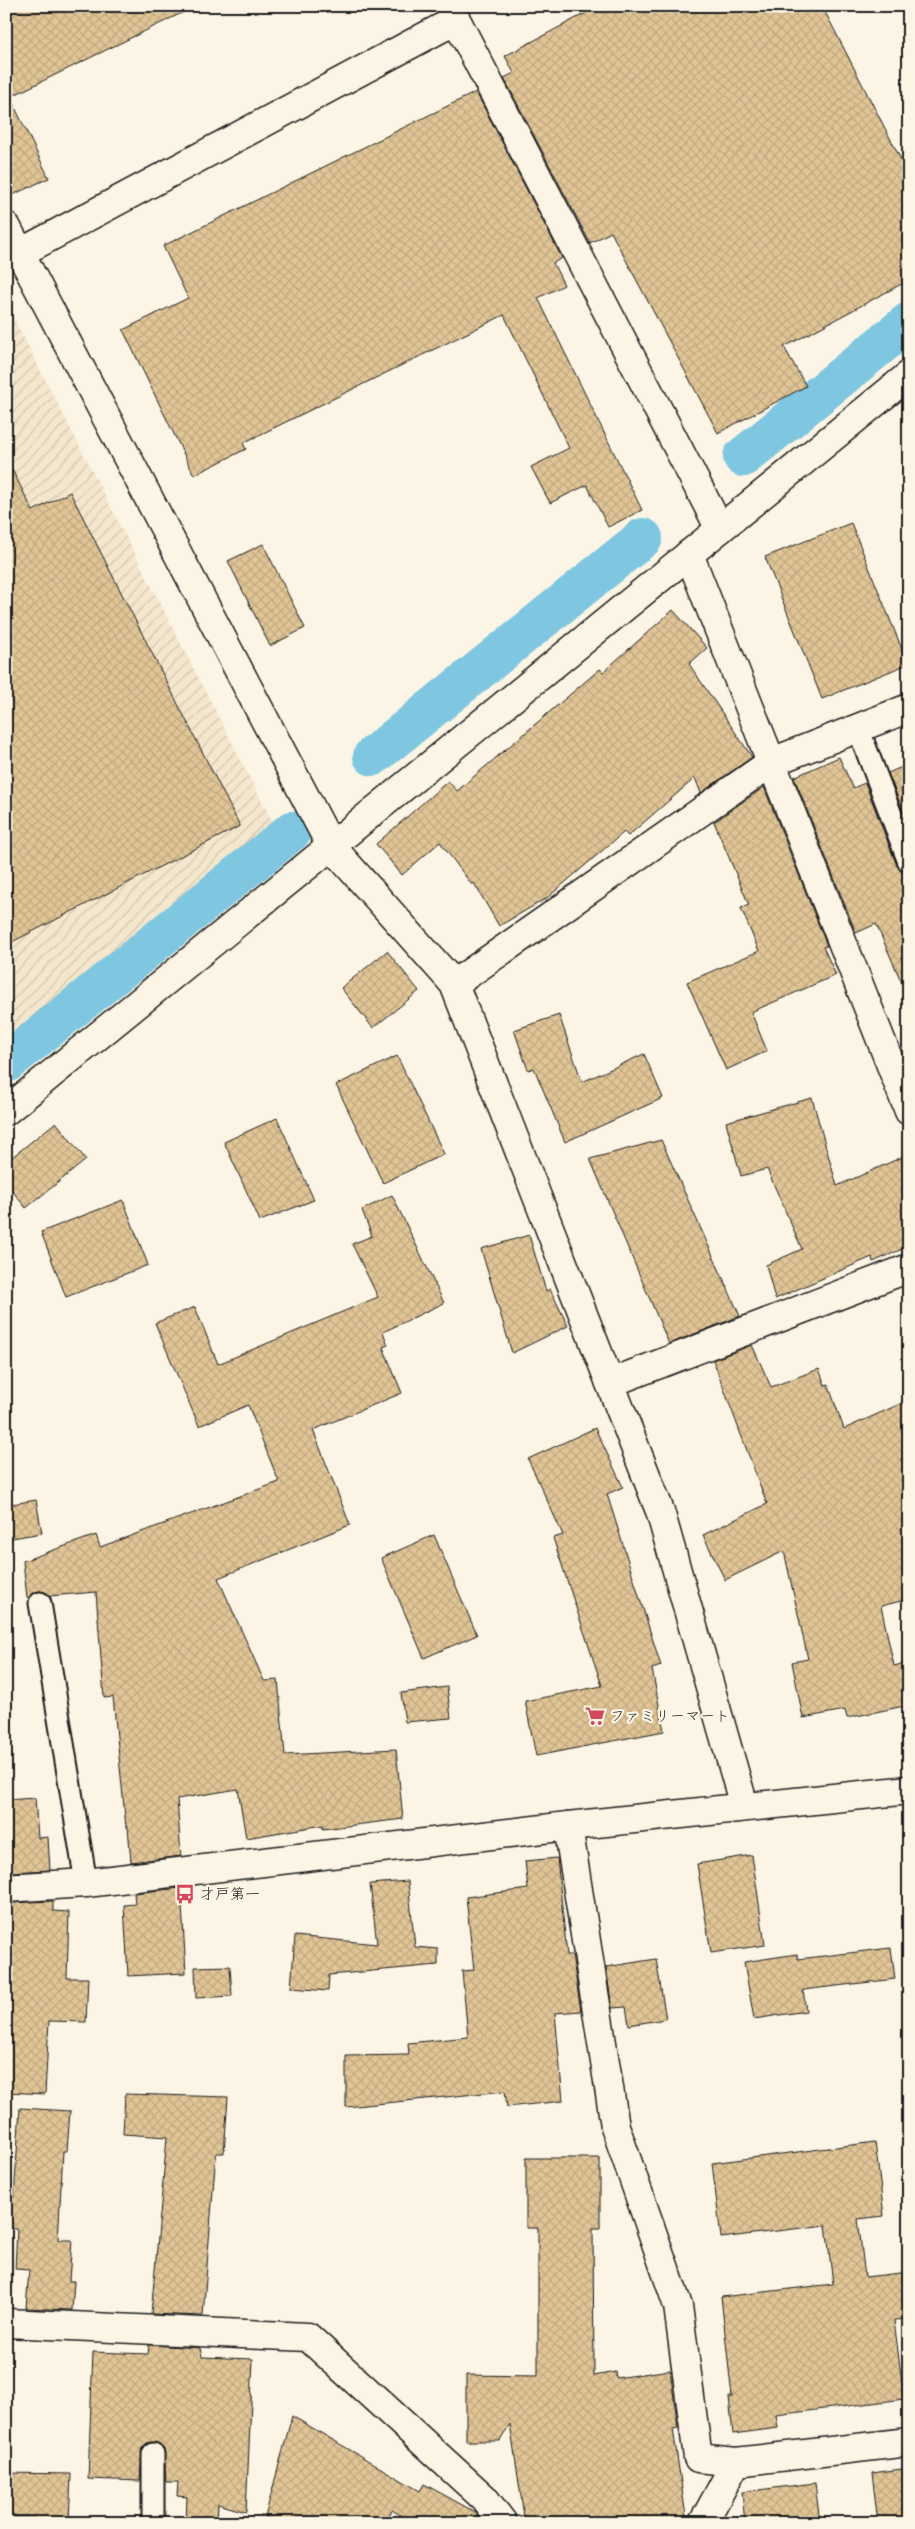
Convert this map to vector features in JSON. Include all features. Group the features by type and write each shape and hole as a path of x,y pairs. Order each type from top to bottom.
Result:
{"street":[{"path":"20,253 452,13 720,528"},
{"path":"6,226 331,846 454,984 660,1511 744,1806"},
{"path":"6,1112 909,374"},
{"path":"689,554 772,762 901,1064 909,1112"},
{"path":"454,984 772,762 909,708"},
{"path":"610,1382 909,1268"},
{"path":"6,1888 86,1883 744,1806 909,1790"},
{"path":"568,1826 615,2126 678,2306 698,2458 736,2462 909,2442"},
{"path":"6,2323 308,2337 484,2498 503,2523"},
{"path":"704,2523 736,2462"}],"lane":[{"path":"858,728 909,862"},
{"path":"40,1603 86,1883"},
{"path":"153,2454 154,2523"}],"shaded area":[{"path":"6,303 273,823 6,1043"}],"building":[{"path":"6,6 196,6 10,97 49,178 6,198"},
{"path":"599,6 822,6 909,175 909,280 784,347 806,386 718,433 611,232 590,243 504,78 514,73 505,56"},
{"path":"476,92 562,258 553,263 564,285 538,298 642,510 608,527 587,485 550,503 531,467 569,448 504,315 243,443 246,449 194,475 123,330 188,298 163,246"},
{"path":"6,458 33,511 70,492 240,826 6,945"},
{"path":"851,523 908,664 822,699 765,557"},
{"path":"263,544 305,628 270,646 228,561"},
{"path":"673,610 707,648 689,664 752,757 701,793 695,778 628,836 624,832 547,898 499,926 474,883 472,885 440,842 402,875 376,844 448,781 457,791 600,669 603,672"},
{"path":"839,757 853,788 865,783 897,866 902,872 909,874 909,999 876,924 856,933 794,777"},
{"path":"909,764 909,826 888,773"},
{"path":"764,787 827,946 823,947 836,975 751,1012 767,1051 726,1070 687,982 759,951 741,908 749,905 714,822"},
{"path":"387,951 419,991 373,1028 341,988"},
{"path":"559,1015 582,1082 644,1054 663,1098 565,1142 534,1068 528,1070 514,1030"},
{"path":"397,1056 444,1154 383,1183 336,1085"},
{"path":"812,1098 837,1186 909,1154 909,1246 873,1262 872,1257 775,1299 766,1265 802,1249 767,1169 741,1176 726,1122"},
{"path":"277,1118 314,1200 260,1221 224,1142"},
{"path":"56,1122 86,1160 26,1208 6,1183 6,1162"},
{"path":"661,1140 740,1316 669,1344 590,1159"},
{"path":"392,1195 444,1303 383,1332 388,1345 383,1347 402,1393 313,1430 350,1525 218,1578 264,1681 278,1680 285,1755 396,1749 403,1819 323,1829 323,1825 246,1838 238,1789 177,1799 181,1856 131,1862 113,1697 104,1698 96,1592 50,1596 45,1592 38,1591 27,1598 23,1561 96,1535 100,1547 279,1482 248,1405 199,1426 155,1323 195,1307 218,1364 378,1297 352,1244 372,1236 362,1210"},
{"path":"123,1200 148,1265 66,1297 41,1232"},
{"path":"529,1235 546,1291 550,1289 568,1326 512,1353 481,1249"},
{"path":"752,1345 771,1387 819,1369 825,1385 828,1384 844,1429 909,1400 909,1599 881,1606 894,1666 909,1662 909,1705 847,1718 845,1710 803,1718 792,1662 808,1659 784,1551 725,1580 703,1535 767,1504 713,1360"},
{"path":"595,1428 623,1487 607,1494 661,1666 652,1669 664,1731 536,1756 525,1701 602,1686 553,1538 563,1535 528,1459"},
{"path":"36,1500 42,1533 6,1539 6,1505"},
{"path":"434,1535 477,1635 424,1658 381,1558"},
{"path":"447,1687 451,1718 405,1722 401,1693"},
{"path":"35,1798 38,1838 48,1837 50,1870 8,1872 6,1800"},
{"path":"752,1855 765,1945 711,1953 697,1864"},
{"path":"557,1858 567,1955 572,1955 581,2011 555,2013 563,2101 507,2107 505,2091 346,2107 346,2056 409,2055 408,2043 468,2037 462,1971 474,1970 466,1897 528,1889 525,1861"},
{"path":"408,1881 415,1947 438,1949 438,1965 329,1975 328,1991 291,1988 295,1936 377,1944 370,1884"},
{"path":"181,1888 186,1973 128,1976 124,1905 135,1904 134,1893"},
{"path":"53,1901 53,1911 69,1912 67,1978 88,1978 86,2022 49,2021 45,2094 6,2092 8,2013 6,2013 6,1922 12,1922 10,1903"},
{"path":"891,1948 895,1979 803,1990 806,2011 754,2019 744,1962 797,1954 798,1959"},
{"path":"656,1959 666,2019 629,2025 626,2007 612,2008 606,1967"},
{"path":"230,1966 232,1996 196,1998 195,1967"},
{"path":"125,2094 228,2097 224,2153 216,2153 203,2316 151,2314 167,2137 123,2134"},
{"path":"20,2108 70,2111 67,2151 63,2151 58,2240 72,2240 69,2281 74,2281 72,2310 26,2308 29,2270 15,2269 17,2229 6,2228 6,2219 8,2197 14,2197"},
{"path":"875,2142 884,2216 858,2219 865,2277 909,2272 909,2319 894,2320 904,2399 776,2415 778,2428 733,2434 729,2397 732,2397 721,2297 833,2284 826,2225 721,2238 712,2163"},
{"path":"526,2158 600,2158 600,2228 593,2228 594,2376 615,2372 616,2378 670,2370 678,2428 673,2429 687,2523 525,2523 510,2424 500,2441 466,2441 466,2375 538,2376 538,2228 526,2228"},
{"path":"149,2345 200,2348 202,2357 253,2359 246,2512 218,2504 217,2523 186,2523 187,2497 177,2496 178,2482 166,2482 164,2448 153,2442 147,2443 142,2448 140,2481 88,2479 93,2352 148,2354"},
{"path":"292,2416 420,2491 424,2484 475,2512 483,2523 402,2523 405,2518 392,2510 385,2523 284,2523 265,2517"},
{"path":"909,2468 909,2523 878,2523 872,2473"},
{"path":"6,2473 71,2474 69,2523 34,2522 34,2518 6,2517"},
{"path":"815,2483 820,2523 745,2523 742,2492"}],"waterway":[{"path":"743,457 909,322"},
{"path":"373,756 643,538"},
{"path":"6,1063 292,831"}],"place":[{"name":"ファミリーマート","path":"595,1716"},
{"name":"才戸第一","path":"185,1894"}]}
